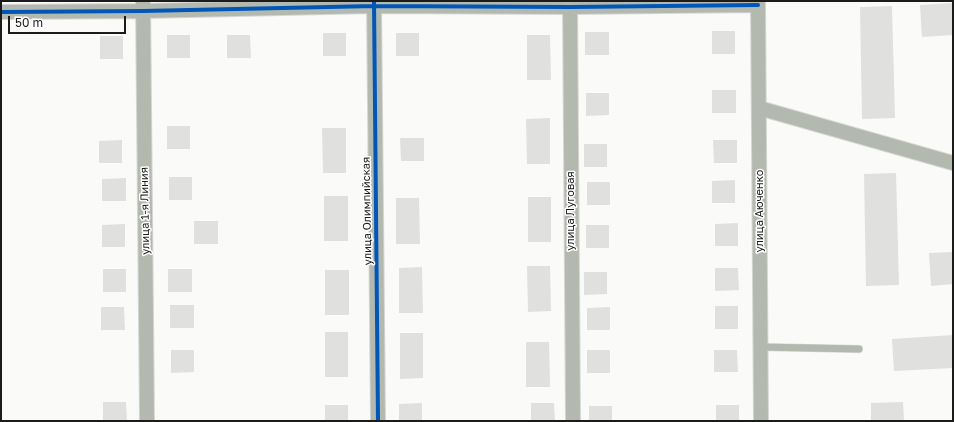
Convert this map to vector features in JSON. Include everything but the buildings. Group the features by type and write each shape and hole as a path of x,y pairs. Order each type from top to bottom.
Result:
{"street":[{"path":"1,12 143,6 758,3"},
{"name":"улица Аюченко","path":"758,3 761,421"},
{"name":"улица Олимпийская","path":"374,4 378,421"},
{"name":"улица Луговая","path":"570,4 573,421"},
{"name":"улица 1-я Линия","path":"143,6 147,421"},
{"path":"759,108 953,163"}],"lane":[{"path":"760,347 859,349"}],"cycle path":[{"path":"374,1 378,421"},
{"path":"1,12 143,11 374,6 570,7 758,5"}]}
